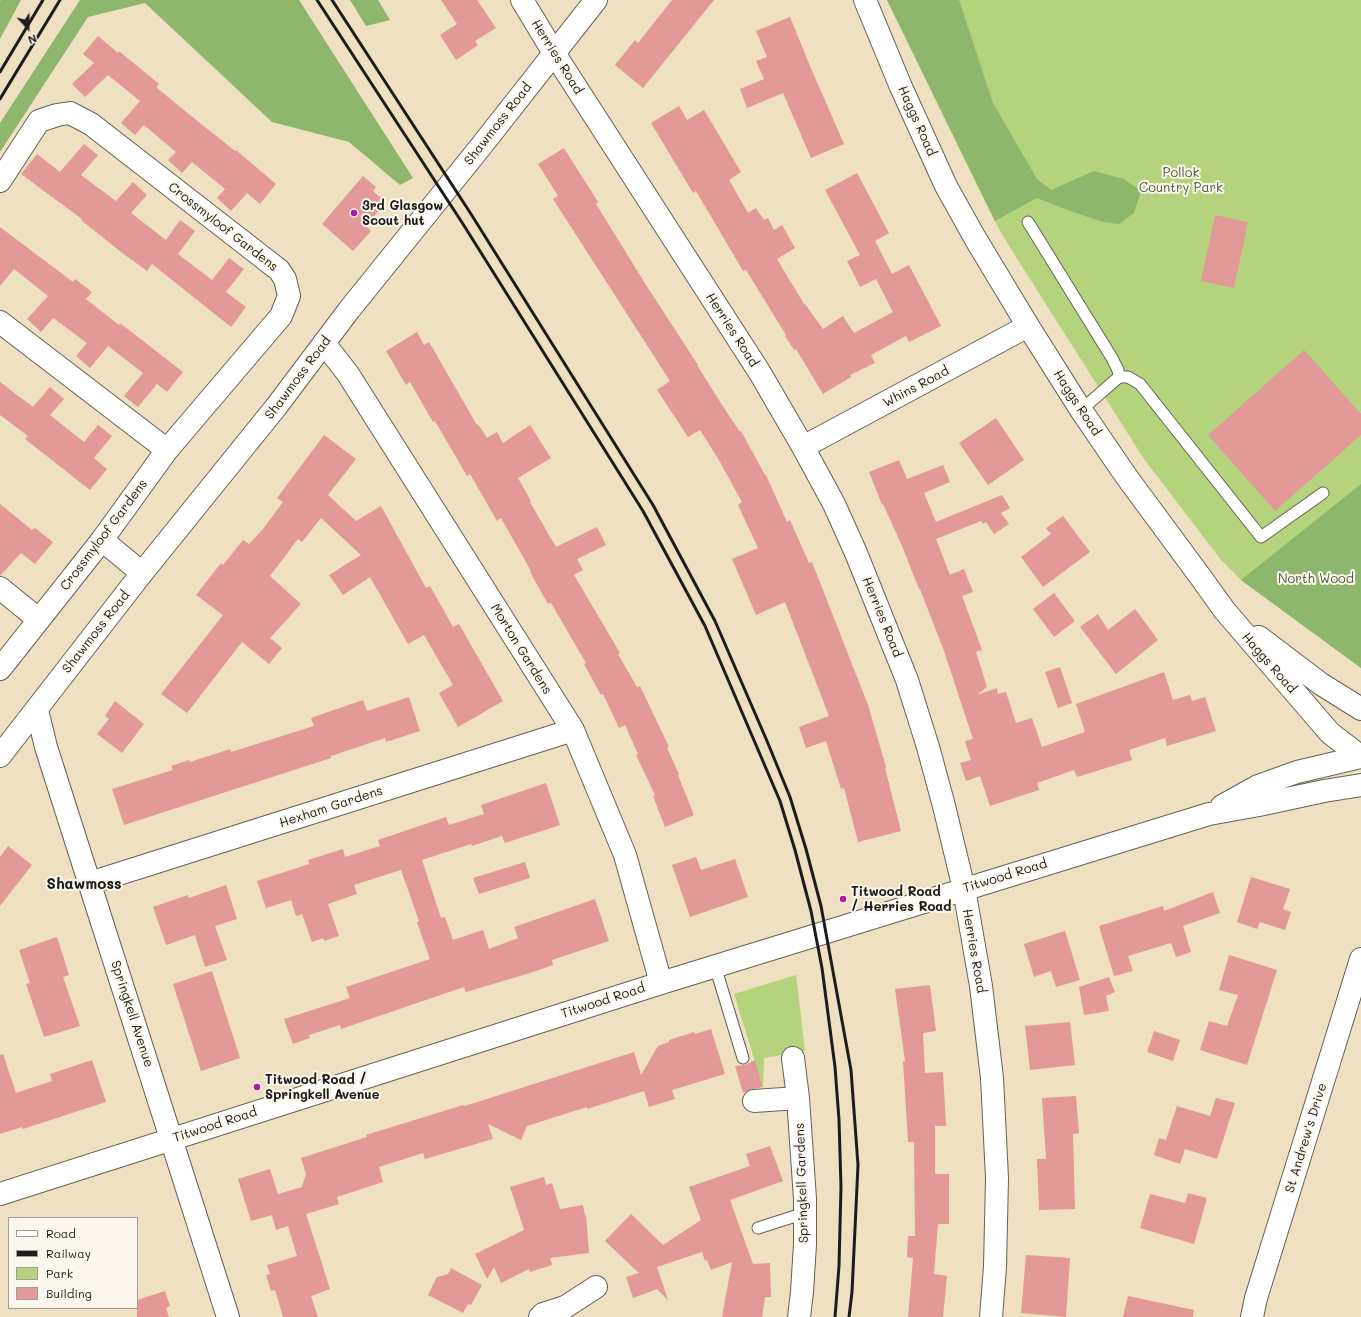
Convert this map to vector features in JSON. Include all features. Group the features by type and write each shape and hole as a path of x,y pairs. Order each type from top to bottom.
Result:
{"street":[{"name":"Herries Road","path":"522,0 554,53 760,373 803,447 834,504 856,553 907,680 928,747 944,806 964,889 981,986 992,1078 997,1178 995,1267 991,1317"},
{"name":"Shawmoss Road","path":"0,756 142,573 276,407 324,343 596,0"},
{"name":"Haggs Road","path":"865,0 901,87 946,186 975,238 1028,326 1081,410 1126,476 1225,611 1330,733 1361,757"},
{"name":"Crossmyloof Gardens","path":"0,181 39,121 57,115 70,113 92,124 279,270 284,279 288,296 281,316 167,450 102,540 38,619 0,669"},
{"path":"0,322 167,450"},
{"name":"Whins Road","path":"803,447 1028,326"},
{"name":"Morton Gardens","path":"324,343 348,374 572,730 625,855 661,982"},
{"path":"102,540 142,573"},
{"path":"0,588 38,619"},
{"path":"1225,611 1321,684 1361,709"},
{"name":"Springkell Avenue","path":"37,710 46,747 228,1317"},
{"name":"Hexham Gardens","path":"90,883 572,730"},
{"name":"Titwood Road","path":"1209,814 1258,786 1297,772 1361,757"},
{"name":"Titwood Road","path":"0,1194 661,982 1209,814 1361,785"},
{"name":"St Andrew's Drive","path":"1252,1317 1256,1298 1361,959"},
{"name":"Springkell Gardens","path":"793,1058 798,1098 805,1199 803,1271 799,1317"},
{"path":"754,1101 798,1098"},
{"path":"540,1317 543,1314 567,1312 596,1287"}],"lane":[{"path":"1028,222 1112,358 1118,370 1119,377"},
{"path":"1081,410 1119,377 1128,377 1140,384 1261,537 1323,493"},
{"path":"715,966 743,1058"},
{"path":"758,1228 805,1213"}],"green space":[{"path":"21,0 0,39 0,1"},
{"path":"80,0 299,0 413,178 400,185 349,142 272,122 145,3 88,17 0,152 0,123"},
{"path":"350,0 378,0 390,20 366,26"},
{"name":"Pollok Country Park","path":"887,0 1361,0 1361,668 1241,580 1221,560 1144,459 995,222"},
{"path":"887,0 959,0 993,103 1037,179 1051,190 1094,171 1124,179 1141,191 1134,213 1119,224 1103,222 1037,198 995,221"},
{"name":"North Wood","path":"1361,484 1361,668 1241,580"},
{"path":"796,975 805,1051 764,1058 763,1087 734,994"}],"building":[{"path":"441,0 477,0 496,28 475,41 478,45 456,60 440,35 457,24"},
{"path":"672,0 714,0 643,88 615,65 635,40 638,43"},
{"path":"790,17 844,144 811,158 783,93 747,108 740,89 764,79 756,61 767,57 756,31"},
{"path":"98,36 159,84 156,87 180,107 235,151 236,150 276,184 260,204 247,193 231,211 217,198 225,189 192,162 182,173 168,160 176,152 144,125 135,135 121,123 140,101 108,75 85,97 72,84 94,63 83,54"},
{"path":"679,106 687,120 704,110 741,172 729,180 748,213 756,208 764,220 768,218 774,230 782,225 795,248 777,259 804,304 823,329 843,316 854,333 893,312 876,279 860,287 847,261 860,255 825,190 857,173 889,233 875,241 892,274 909,265 941,326 909,342 906,336 871,355 875,363 850,375 851,377 823,394 796,349 794,350 785,336 786,335 746,270 743,271 696,191 693,193 651,123"},
{"path":"84,144 98,155 81,175 116,201 133,182 147,195 131,213 166,240 180,220 195,231 178,254 212,280 229,258 244,269 226,292 246,307 231,327 152,264 147,271 81,220 82,219 21,174 37,154 60,172"},
{"path":"564,148 598,202 596,204 646,285 722,405 740,432 741,431 766,475 787,522 790,520 809,563 812,562 868,705 886,767 885,768 901,831 858,842 844,788 841,789 826,741 806,748 799,727 829,716 785,602 756,615 732,559 758,548 738,505 742,502 700,430 688,437 657,390 670,381 553,199 558,196 538,164"},
{"name":"3rd Glasgow Scout hut","path":"363,176 376,187 373,191 386,202 366,226 371,231 353,251 322,224"},
{"path":"1215,215 1248,222 1234,288 1201,281"},
{"path":"0,227 73,282 75,279 92,292 86,299 119,325 120,323 183,372 167,392 157,384 138,407 124,396 143,373 108,346 90,368 76,356 87,343 53,318 41,332 27,319 48,296 14,269 0,286"},
{"path":"417,332 424,345 429,342 477,425 478,424 487,438 497,432 503,443 530,425 551,458 518,478 556,547 597,527 606,545 577,559 583,570 574,575 620,653 618,654 637,687 640,686 669,747 667,748 679,774 678,775 694,815 665,827 653,796 655,795 636,755 638,754 625,725 619,728 603,694 601,695 584,664 586,663 551,603 548,604 501,518 497,521 470,474 467,476 410,382 406,385 386,351"},
{"path":"1304,350 1361,414 1361,435 1275,511 1208,435"},
{"path":"0,382 33,407 50,387 64,399 50,415 84,442 98,425 112,436 94,458 107,469 90,490 25,439 28,436 0,415"},
{"path":"996,418 1024,460 988,485 959,443"},
{"path":"324,435 356,459 328,495 356,521 381,506 426,588 430,586 453,627 459,624 503,701 458,727 439,693 453,685 424,635 408,644 370,577 343,595 329,575 361,555 321,518 302,542 298,539 270,576 301,604 270,638 282,648 269,664 242,642 187,713 161,694 223,615 196,595 221,563 223,565 243,540 249,544 263,529 283,502 277,498"},
{"path":"899,460 907,479 943,465 950,482 924,493 936,522 1002,495 1010,508 1001,513 1009,524 994,534 986,522 983,524 981,521 936,539 950,575 964,569 973,592 962,596 982,650 976,652 987,687 977,695 997,688 998,694 1006,692 1016,723 1032,718 1042,747 1085,732 1076,704 1164,672 1173,700 1190,695 1192,701 1205,697 1216,731 1167,746 1165,738 1129,750 1132,760 1077,777 1074,770 1037,783 1039,790 990,806 980,776 966,781 960,763 971,760 965,741 973,739 944,651 920,589 883,504 882,505 869,472"},
{"path":"0,504 32,530 35,528 53,542 35,564 21,553 0,576"},
{"path":"1063,516 1090,552 1043,587 1021,557 1051,534 1046,528"},
{"path":"1054,593 1075,621 1054,637 1033,609"},
{"path":"1135,609 1158,640 1116,674 1080,627 1098,614 1108,630"},
{"path":"1060,667 1072,703 1058,708 1045,672"},
{"path":"409,697 420,731 386,742 385,738 331,756 331,758 124,825 112,789 173,770 171,766 189,760 190,762 230,749 231,752 314,726 311,718 363,700 367,711"},
{"path":"115,701 144,724 122,753 97,734 109,719 105,716"},
{"path":"546,783 560,825 505,843 502,836 472,846 471,844 422,860 441,918 445,917 453,940 483,930 489,949 518,938 514,927 595,899 609,941 552,960 553,965 530,973 466,992 464,987 341,1029 340,1025 309,1035 310,1038 293,1044 284,1019 350,998 346,987 430,959 417,922 419,921 401,870 354,885 357,894 328,904 339,936 324,941 323,938 312,942 302,914 296,916 291,900 266,908 257,881 309,864 308,860 343,849 345,857 380,846 378,840 446,817 449,825 484,814 481,805"},
{"path":"8,846 32,865 0,906 0,857"},
{"path":"696,857 701,870 735,859 748,897 690,917 672,865"},
{"path":"525,862 530,878 479,894 473,878"},
{"path":"1251,877 1290,889 1283,909 1291,912 1285,930 1260,922 1257,929 1237,922"},
{"path":"226,885 237,919 215,926 227,960 205,967 195,935 166,945 153,907 188,895 189,898"},
{"path":"1213,892 1220,913 1183,926 1191,952 1176,957 1171,943 1128,956 1133,971 1114,976 1099,926 1163,906 1164,911"},
{"path":"1065,931 1080,980 1056,987 1051,971 1034,977 1024,944"},
{"path":"57,937 69,975 63,977 80,1026 44,1037 26,984 30,983 19,950"},
{"path":"1229,955 1277,970 1247,1065 1200,1050 1209,1021 1227,1026 1238,995 1219,990"},
{"path":"212,971 240,1058 201,1071 173,984"},
{"path":"1109,977 1115,992 1106,996 1109,1011 1084,1015 1079,987"},
{"path":"930,985 936,1031 923,1033 925,1073 943,1072 946,1126 935,1126 935,1174 949,1174 949,1224 938,1224 934,1274 947,1276 943,1317 908,1317 913,1258 907,1257 908,1236 915,1236 914,1142 908,1142 903,1061 905,1061 895,989"},
{"path":"1070,1022 1075,1065 1030,1070 1025,1026"},
{"path":"711,1029 725,1074 672,1090 675,1099 649,1107 644,1091 527,1126 521,1140 488,1124 493,1139 425,1159 423,1153 379,1167 383,1182 337,1197 339,1204 306,1214 330,1289 311,1296 318,1317 283,1317 275,1290 271,1291 266,1275 270,1274 267,1265 297,1256 288,1226 276,1230 272,1215 251,1221 238,1179 270,1169 278,1194 302,1187 306,1174 301,1158 367,1137 366,1135 463,1105 468,1105 634,1052 641,1075 658,1046 669,1042 669,1040 694,1032 695,1034"},
{"path":"1154,1031 1180,1040 1173,1061 1147,1052"},
{"path":"3,1054 16,1093 52,1081 50,1074 92,1060 106,1102 23,1129 22,1127 0,1134 0,1055"},
{"path":"755,1060 763,1087 743,1093 735,1066 745,1065"},
{"path":"1076,1096 1079,1133 1073,1134 1075,1209 1039,1210 1037,1159 1046,1159 1042,1098"},
{"path":"1216,1098 1235,1103 1217,1159 1185,1149 1180,1164 1154,1155 1159,1138 1166,1140 1177,1106 1210,1116"},
{"path":"770,1146 783,1181 730,1200 753,1264 770,1263 771,1297 765,1297 762,1317 722,1317 732,1262 711,1270 707,1260 705,1261 702,1252 657,1267 668,1300 657,1289 633,1298 626,1277 639,1273 605,1241 631,1214 663,1245 701,1220 689,1187 750,1166 746,1154"},
{"path":"544,1177 546,1185 552,1183 560,1209 583,1205 585,1216 586,1215 589,1253 550,1258 552,1265 530,1272 529,1269 501,1283 494,1267 487,1279 475,1254 524,1230 510,1187"},
{"path":"1188,1193 1207,1198 1194,1244 1140,1228 1150,1194 1185,1203"},
{"path":"1026,1255 1070,1258 1066,1317 1021,1313"},
{"path":"451,1268 482,1285 471,1305 468,1304 463,1313 428,1295 437,1277 448,1274"},
{"path":"165,1291 170,1306 166,1308 169,1317 137,1317 138,1300"},
{"path":"1128,1296 1194,1310 1193,1317 1123,1317"}],"railway":[{"path":"0,72 43,0"},
{"path":"0,99 60,0"},
{"path":"317,0 463,224 643,511 705,626 780,801 811,911 822,968 835,1067 839,1120 841,1187 839,1266 835,1317"},
{"path":"332,0 471,214 653,505 715,621 790,797 821,906 851,1070 858,1165 852,1292 849,1317"}],"place":[{"name":"3rd Glasgow Scout hut","path":"354,213"},
{"name":"Titwood Road / Herries Road","path":"843,899"},
{"name":"Titwood Road / Springkell Avenue","path":"257,1087"}],"district":[{"name":"Shawmoss","path":"84,884"}]}
